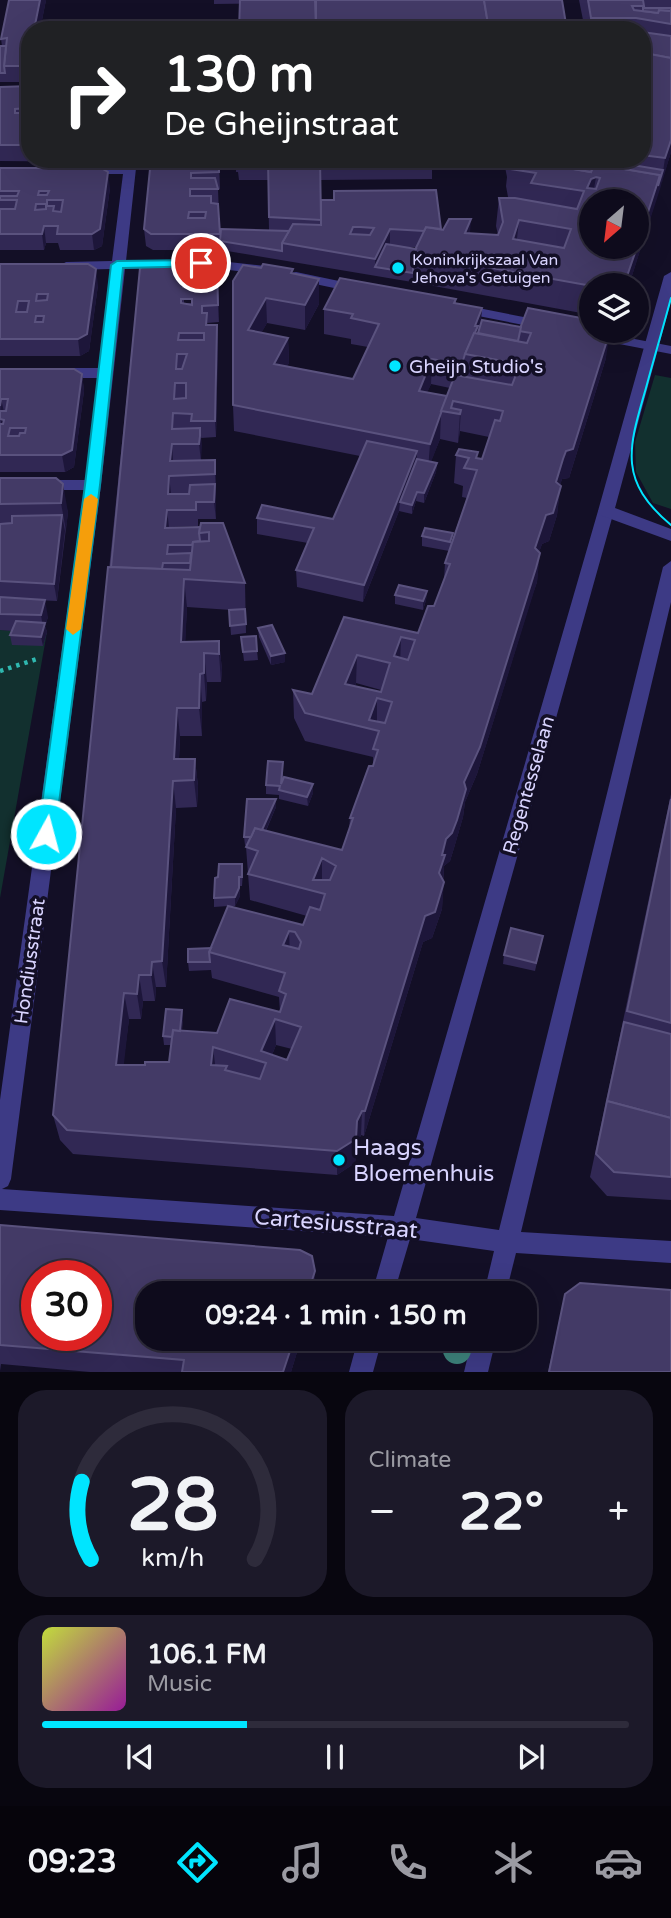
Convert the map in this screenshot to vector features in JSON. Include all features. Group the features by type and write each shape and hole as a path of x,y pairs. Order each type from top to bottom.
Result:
{"street":[{"path":"65,170 87,168"},
{"name":"Hondiusstraat","path":"0,1179 93,485 129,168"},
{"path":"49,266 215,264 367,290"},
{"name":"Regentesselaan","path":"386,1281 671,276"},
{"path":"448,306 671,350"},
{"path":"40,373 105,373"},
{"path":"0,485 93,485"},
{"path":"606,511 671,535"},
{"path":"498,1281 671,567"},
{"name":"Cartesiusstraat","path":"0,1199 402,1227 508,1242 671,1252"},
{"path":"361,1372 367,1351"},
{"path":"476,1372 481,1351"}],"path":[{"path":"0,671 34,660"}],"green space":[{"path":"655,375 671,378 671,509 653,503 636,472 635,442"},
{"path":"0,630 47,632 0,898"}],"building":[{"path":"9,0 40,0 36,21 21,21 21,66 4,66 7,38 1,39"},
{"path":"240,0 315,0 316,21 239,21"},
{"path":"316,0 484,0 488,21 316,21"},
{"path":"484,0 562,0 566,21 488,21"},
{"path":"588,0 643,0 644,6 632,6 634,10 658,13 659,10 671,11 671,24 636,18 591,18"},
{"path":"643,8 671,8 671,11 659,10 658,13 643,11"},
{"path":"651,33 671,36 671,58 651,54"},
{"path":"0,46 6,46 5,73 0,73"},
{"path":"651,54 671,58 671,140 665,158 651,156"},
{"path":"21,86 21,109 15,109 15,113 21,113 21,145 0,145 0,87"},
{"path":"0,168 101,168 108,172 100,229 92,234 57,234 58,226 44,226 42,234 0,234 0,209 15,209 17,200 0,200 0,196 17,196 19,191 0,191","holes":["39,191 49,191 47,195 38,195","47,200 63,200 61,212 53,211 54,206 35,210 36,204 47,204"]},
{"path":"150,168 219,168 219,172 191,173 191,178 215,178 218,189 190,189 190,196 211,196 211,203 218,204 220,234 151,234 144,229","holes":["189,212 206,212 205,218 188,218"]},
{"path":"268,168 320,168 321,220 269,217"},
{"path":"511,168 568,168 591,172 592,168 618,168 660,175 649,209 649,189 579,190 531,183 536,173","holes":["600,178 596,189 587,188 591,179"]},
{"path":"568,168 592,168 591,172"},
{"path":"618,168 663,170 658,186 660,175"},
{"path":"436,190 441,229 390,229 375,259 282,243 293,224 321,225 321,200 334,200 334,191","holes":["353,227 374,228 370,235 350,234"]},
{"path":"499,198 515,198 577,209 579,204 579,259 633,259 628,273 579,273 579,284 413,254 426,227 443,230 449,219 471,219 465,233 498,235 503,222","holes":["519,220 571,229 564,248 513,239"]},
{"path":"221,229 289,231 282,243 282,251 220,241"},
{"path":"386,244 416,249 413,254 413,273 375,267"},
{"path":"0,264 88,264 96,269 87,334 78,339 0,339","holes":["37,294 48,294 47,300 36,301","18,301 29,301 27,312 16,312","36,316 44,316 43,322 35,322"]},
{"path":"149,264 217,264 218,305 202,306 202,313 207,313 206,325 217,325 215,421 191,421 192,414 173,413 172,429 200,428 200,436 199,444 172,444 170,461 215,460 215,474 169,476 168,494 189,494 190,485 215,484 214,502 196,502 196,510 167,510 165,528 200,527 200,541 193,542 192,545 168,545 167,554 191,553 190,563 163,563 162,569 111,567 140,268","holes":["183,280 196,280 196,287 183,287","181,299 192,299 192,305 181,303","179,333 204,333 204,340 178,340","177,354 187,354 182,369 176,369","175,383 186,383 186,398 174,399"]},
{"path":"263,264 293,269 291,273 319,279 305,305 266,298 248,330 288,338 274,364 353,379 379,324 351,318 353,314 324,309 340,278 456,299 454,303 482,308 475,326 478,326 462,364 432,359 419,391 447,396 430,444 233,405 233,281 243,265 261,268"},
{"path":"528,308 579,318 579,343 606,343 573,449 566,451 563,459 556,482 561,486 553,513 546,515 535,548 540,553 536,568 480,747 464,782 466,789 457,820 452,833 446,839 442,855 445,855 439,873 444,882 435,912 425,916 365,1111 362,1111 357,1121 356,1139 337,1151 67,1130 53,1115 108,567 190,570 193,542 209,541 209,532 199,533 201,523 223,523 245,583 184,579 181,642 219,641 219,654 204,653 199,708 177,708 174,759 195,759 194,780 173,781 162,961 152,962 151,975 139,975 137,994 124,993 116,1065 145,1065 145,1062 169,1062 173,1030 217,1033 230,999 280,1012 286,994 279,991 285,973 209,952 228,906 303,925 310,907 320,910 325,894 248,874 258,851 246,847 255,828 342,850 353,818 350,818 369,766 373,766 378,750 373,749 379,731 305,713 293,690 312,694 344,617 418,633 428,606 434,606 450,564 445,563 477,470 464,468 469,458 456,455 459,449 478,452 476,458 482,459 495,420 500,421 503,411 453,401 451,408 461,410 460,414 441,411 455,375 512,385 520,364 465,354 474,333 527,343 531,333 519,331","holes":["401,637 415,640 408,660 394,656","357,655 390,663 381,692 345,684","377,698 392,702 385,723 369,720","322,858 336,866 330,880 313,880","289,931 295,932 301,942 299,949 283,945","275,1019 301,1027 287,1060 261,1051","213,1047 266,1063 260,1079 225,1070 227,1066 211,1065"]},
{"path":"482,320 521,327 518,341 478,333"},
{"path":"0,369 74,369 82,374 72,450 62,455 0,455 0,424 3,424 4,420 0,419 0,411 6,411 8,399 1,399 0,406","holes":["10,428 26,428 25,433 20,433 19,436 8,436"]},
{"path":"367,441 417,451 364,585 296,570 314,528 257,518 262,505 333,519"},
{"path":"417,459 437,463 424,493 417,492 412,505 400,502"},
{"path":"0,478 56,478 63,484 61,503 0,504"},
{"path":"62,515 54,584 0,581 0,524 12,523 12,516"},
{"path":"425,528 453,533 450,542 422,536"},
{"path":"399,585 427,591 423,601 395,595"},
{"path":"0,597 45,600 41,615 0,614"},
{"path":"245,609 246,624 230,626 229,610"},
{"path":"16,621 45,623 41,637 10,635"},
{"path":"272,625 285,653 271,656 258,628"},
{"path":"256,636 257,651 243,652 241,637"},
{"path":"268,761 283,762 281,784 284,777 313,784 307,797 279,790 280,786 266,785"},
{"path":"247,799 276,799 262,830 255,828 251,837 244,837"},
{"path":"671,799 671,1023 627,1011"},
{"path":"219,864 242,864 242,877 239,877 239,888 235,897 214,898"},
{"path":"511,928 543,936 536,963 504,955"},
{"path":"211,948 210,962 188,962 188,949"},
{"path":"166,1009 182,1010 180,1031 173,1030 172,1037 163,1036"},
{"path":"624,1022 671,1034 671,1118 607,1101"},
{"path":"607,1101 671,1118 671,1177 614,1172 596,1154"},
{"path":"0,1225 300,1250 312,1256 315,1271 312,1281 135,1281 135,1351 290,1351 283,1372 182,1372 184,1360 74,1351 112,1351 112,1260 21,1260 21,1347 0,1345"},
{"path":"580,1283 671,1290 671,1372 549,1372 565,1294"}],"tram line":[{"path":"671,298 632,445 635,477 642,493 671,525"}],"slow traffic":[{"path":"73,629 91,499"}],"place":[{"name":"Koninkrijkszaal Van Jehova's Getuigen","path":"398,268"},
{"name":"Gheijn Studio's","path":"395,366"},
{"name":"Haags Bloemenhuis","path":"339,1160"}],"route":[{"path":"46,834 93,485 117,265 201,263"}]}
